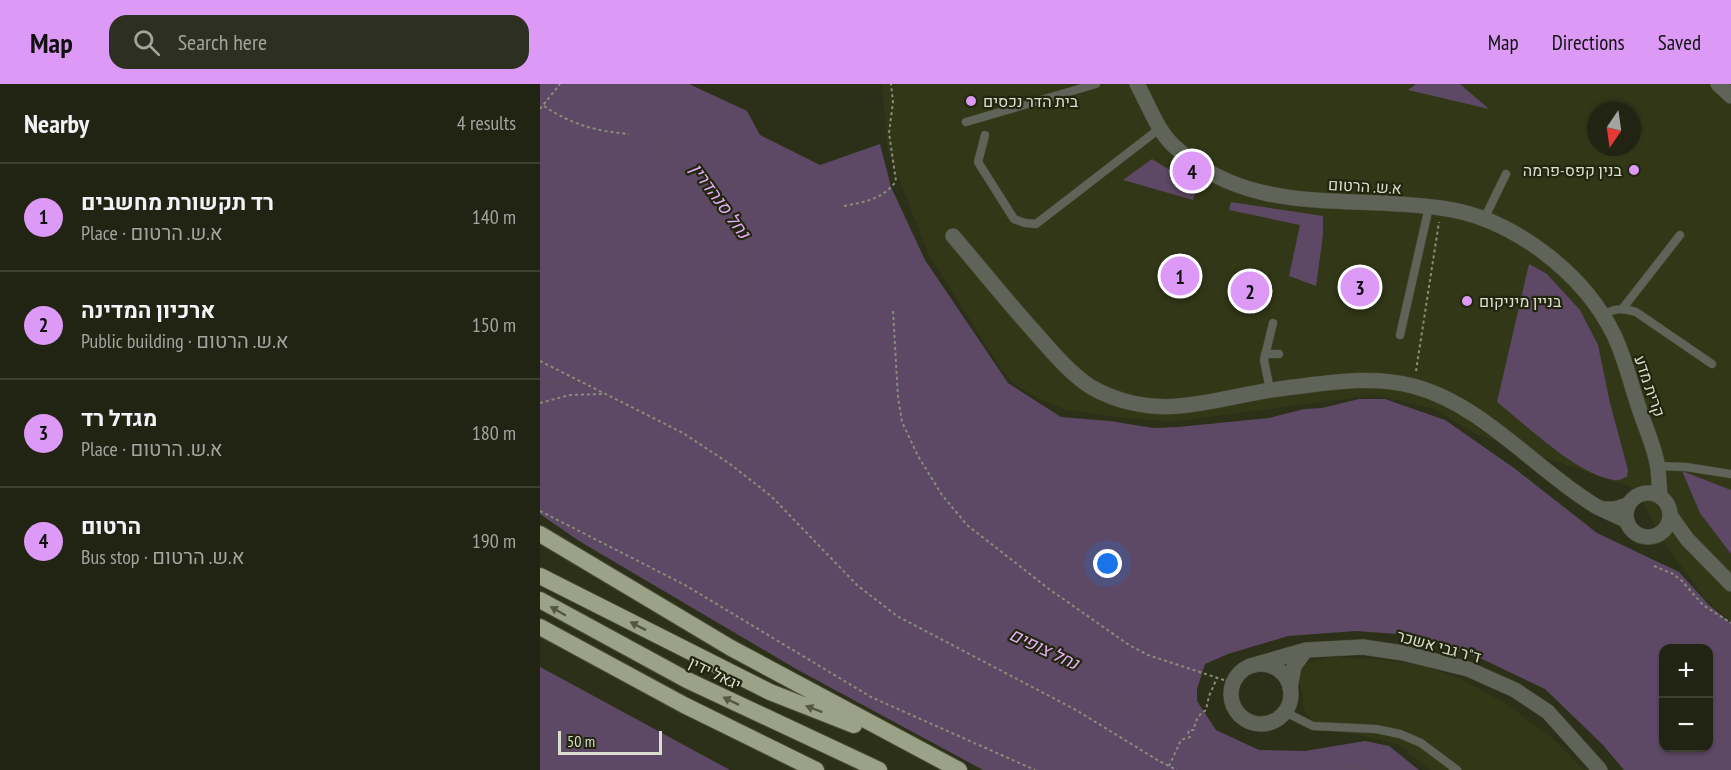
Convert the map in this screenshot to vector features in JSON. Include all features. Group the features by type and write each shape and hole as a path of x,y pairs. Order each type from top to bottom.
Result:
{"highway":[{"path":"540,534 731,648 959,770"},
{"path":"540,576 770,692 927,753"},
{"name":"יגאל ידין","path":"540,600 687,680 879,770"},
{"path":"540,627 684,705 816,770"}],"street":[{"name":"א.ש. הרטום","path":"1137,84 1159,129 1172,145 1213,176 1264,193 1320,202 1429,207 1458,211 1484,219 1513,232 1554,261 1577,282 1602,316"},
{"path":"953,236 1072,372 1091,386 1114,398 1155,406 1178,406 1270,390 1368,379 1413,386 1459,406 1528,453 1600,508 1628,513"},
{"name":"קרית מדע","path":"1602,316 1614,336 1658,468"},
{"path":"1653,494 1658,468"},
{"path":"1671,515 1663,531 1653,536 1643,536 1634,532 1628,513 1636,496 1653,494 1669,506 1671,515 1687,539 1731,584"},
{"path":"1663,531 1687,539"},
{"name":"ד\"ר גבי אשכר","path":"1254,665 1306,650 1363,647 1403,652 1468,669 1515,690 1548,712 1600,770"},
{"path":"1290,688 1281,672 1263,664 1254,665 1238,675 1233,683 1232,702 1242,718 1251,723 1270,723 1286,712 1294,666 1306,650"}],"lane":[{"path":"966,122 1096,84"},
{"path":"985,135 978,162 1014,219 1036,224 1159,129"},
{"path":"1484,219 1506,174"},
{"path":"1400,335 1429,207"},
{"path":"1623,308 1680,236"},
{"path":"1602,316 1612,310 1623,308 1636,312 1712,364"},
{"path":"1270,390 1264,360 1273,323"},
{"path":"1265,354 1279,354"},
{"path":"1658,468 1686,467 1731,474"},
{"path":"1286,712 1313,726 1376,729 1400,734 1421,743 1457,770"}],"path":[{"path":"540,109 560,84"},
{"path":"844,206 870,201 891,190 896,181 889,133 893,102 891,84"},
{"path":"544,106 584,127 598,131 629,134"},
{"path":"1417,364 1436,236"},
{"path":"893,311 898,397 902,423 918,456 942,495 967,525 1049,589 1129,645 1148,655 1233,683"},
{"path":"540,361 683,433 730,464 771,496 857,585 897,616 1076,710 1177,770"},
{"path":"540,403 570,395 606,394"},
{"path":"540,511 685,585 871,697 1035,770"},
{"path":"1654,566 1682,580 1703,605 1731,623"},
{"path":"1169,766 1180,740 1190,738 1188,734 1190,730 1194,730 1200,714 1206,710 1217,678"}],"shaded area":[{"path":"540,84 689,84 747,111 760,135 820,165 880,144 891,187 925,260 1008,383 1061,417 1110,421 1153,428 1178,427 1269,418 1359,399 1385,399 1445,420 1514,468 1597,533 1679,572 1709,605 1731,623 1731,770 1624,770 1603,745 1545,689 1480,658 1411,635 1356,631 1288,636 1228,654 1205,664 1197,689 1197,701 1216,730 1259,750 1305,751 1365,741 1389,746 1419,770 983,770 798,670 579,541 540,514"},
{"path":"882,84 1731,84 1731,622 1704,598 1662,539 1636,489 1476,434 1434,409 1375,395 1173,422 1067,410 1039,399 1014,384 1001,369 929,255 888,152"},
{"path":"1416,84 1460,84 1489,109 1408,90"},
{"path":"1152,159 1197,187 1193,200 1123,180"},
{"path":"1231,202 1323,216 1323,235 1316,286 1289,276 1300,225 1229,210"},
{"path":"1529,264 1547,274 1580,310 1598,345 1610,403 1628,470 1627,477 1614,480 1584,469 1552,448 1497,402"},
{"path":"1682,471 1731,490 1731,554 1700,513"},
{"path":"1331,657 1375,659 1423,665 1463,680 1508,705 1552,738 1584,770 1430,770 1398,744 1360,735 1323,730 1305,712 1297,666"},
{"path":"540,667 555,675 730,770 540,770"}],"waterway":[{"name":"נחל סנהדרין","path":"657,138 739,245 745,299 730,350 728,378 731,406 725,428"},
{"name":"נחל צופים","path":"540,384 572,382 587,385 613,378 662,392"},
{"name":"נחל צופים","path":"687,404 706,413 734,435"},
{"name":"נחל צופים","path":"757,459 814,502 834,524 866,570 902,598 957,620 1016,654 1105,692 1184,740 1218,755 1252,763 1340,765 1367,770"}],"place":[{"name":"בית הדר נכסים","path":"971,101"},
{"name":"בנין קפס-פרמה","path":"1634,170"},
{"name":"הרטום","path":"1192,171"},
{"name":"רד תקשורת מחשבים","path":"1180,276"},
{"name":"מגדל רד","path":"1360,287"},
{"name":"ארכיון המדינה","path":"1250,291"},
{"name":"בניין מיניקום","path":"1467,301"}]}
